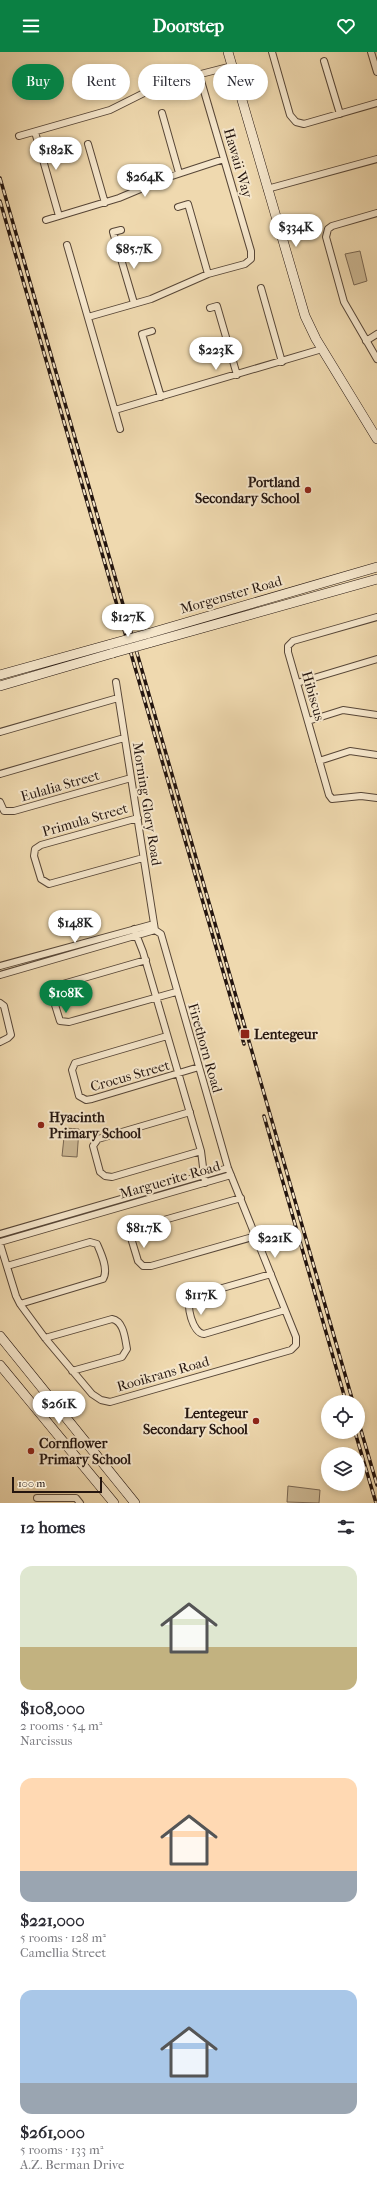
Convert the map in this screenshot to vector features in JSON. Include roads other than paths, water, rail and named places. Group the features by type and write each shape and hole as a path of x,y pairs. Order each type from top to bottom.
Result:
{"main road":[{"path":"228,52 231,64"},
{"path":"242,100 305,316 322,349 377,439"},
{"name":"Morgenster Road","path":"148,638 377,567"},
{"name":"Morgenster Road","path":"0,675 112,648 377,579"},
{"name":"Morgenster Road","path":"0,686 112,648"},
{"path":"0,1336 135,1503"},
{"path":"0,1365 114,1503"}],"street":[{"path":"272,52 293,120 304,124 377,103"},
{"path":"371,52 377,72"},
{"path":"324,61 340,114"},
{"name":"Hawaii Way","path":"205,94 251,251 251,259 245,264 208,274"},
{"path":"19,136 110,110 138,96"},
{"path":"162,113 179,174"},
{"path":"35,132 60,216"},
{"path":"88,144 105,203"},
{"path":"46,220 105,203 137,192 179,174 224,159"},
{"path":"267,189 377,159"},
{"path":"88,317 151,299 208,274 188,204 178,207"},
{"path":"377,213 332,226 326,233 344,302 377,359"},
{"path":"121,230 113,232 134,303"},
{"path":"67,245 120,429"},
{"path":"261,288 282,362"},
{"path":"210,308 217,306 237,375"},
{"path":"152,331 142,334 161,396"},
{"path":"366,341 377,334"},
{"path":"115,410 322,349"},
{"name":"Hibiscus","path":"377,617 293,641 288,646 288,652 319,761 332,799 360,796 377,798"},
{"path":"297,683 377,659"},
{"name":"Morning Glory Road","path":"116,682 143,858 154,915 154,927"},
{"path":"0,732 118,698"},
{"path":"308,721 343,710 377,715"},
{"name":"Eulalia Street","path":"0,774 124,738"},
{"path":"319,761 350,751 377,755"},
{"name":"Eulalia Street","path":"0,802 4,811 14,811 131,778"},
{"name":"Primula Street","path":"138,818 41,845 35,849 34,856 41,879 49,884 143,858"},
{"path":"0,966 154,927"},
{"name":"Firethorn Road","path":"154,927 161,934 176,992 228,1168 286,1310 296,1337 296,1345"},
{"path":"135,932 140,941 146,960 201,1151 204,1165 202,1176 205,1183"},
{"path":"0,975 135,932"},
{"path":"146,960 56,986 52,992 60,1022 69,1022 176,992"},
{"path":"0,1003 4,1006 10,1031 8,1038 0,1042"},
{"name":"Crocus Street","path":"167,1036 75,1063 72,1070 77,1092 82,1099 92,1100 199,1067"},
{"path":"190,1112 98,1139 93,1146 100,1172 105,1176 112,1176 201,1151"},
{"name":"Marguerite Road","path":"0,1234 228,1168"},
{"name":"Marguerite Road","path":"0,1243 231,1175"},
{"path":"241,1198 136,1228 131,1238 138,1261 143,1266 150,1266 256,1236"},
{"path":"7,1266 90,1242 96,1244 99,1248 106,1270 103,1279 20,1304"},
{"name":"Rooikrans Road","path":"0,1243 16,1296 20,1304 45,1338 96,1398 110,1402 291,1350 296,1345"},
{"path":"271,1274 191,1297 188,1305 195,1330 204,1334 286,1310"},
{"path":"45,1338 112,1319 117,1320 120,1324 127,1349 122,1357 72,1371"},
{"path":"37,1498 76,1498 80,1503"}],"railway":[{"path":"0,178 351,1395"},
{"path":"0,201 244,1044"},
{"path":"264,1116 344,1395"},
{"path":"357,1439 376,1503"},
{"path":"364,1439 377,1485"}],"place":[{"name":"Portland Secondary School","path":"308,490"},
{"name":"Lentegeur","path":"245,1034"},
{"name":"Hyacinth Primary School","path":"41,1125"},
{"name":"Lentegeur Secondary School","path":"256,1421"},
{"name":"Cornflower Primary School","path":"31,1451"}]}
